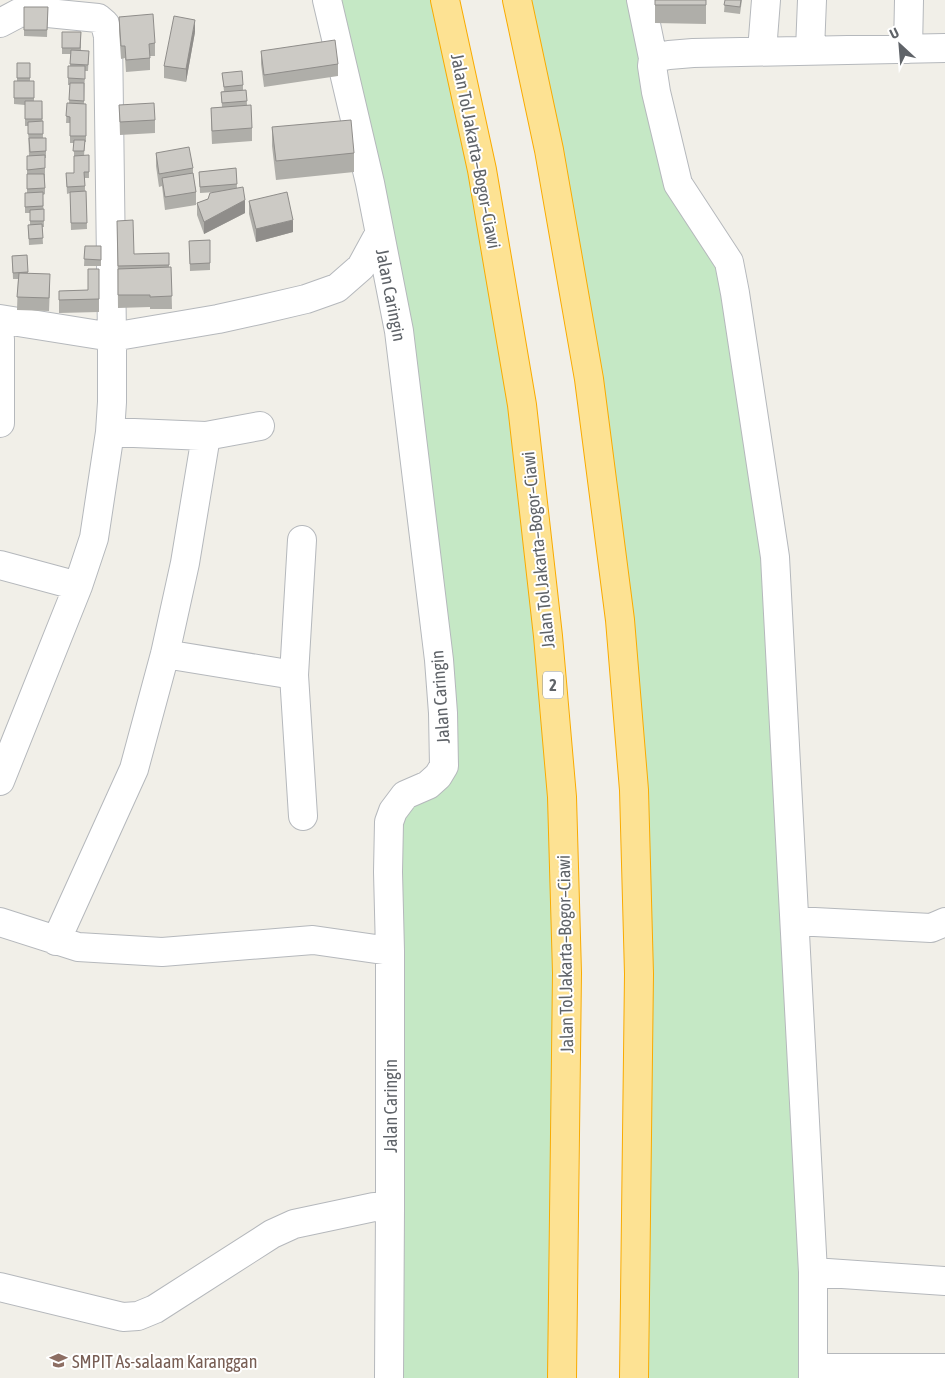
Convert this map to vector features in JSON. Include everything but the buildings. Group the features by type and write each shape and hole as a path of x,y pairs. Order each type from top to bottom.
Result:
{"highway":[{"name":"Jalan Tol Jakarta–Bogor–Ciawi","path":"445,0 482,170 522,405 548,636 562,788 567,973 562,1378"},
{"path":"517,0 549,150 589,379 620,620 634,790 639,974 634,1378"}],"street":[{"name":"Jalan Caringin","path":"327,0 370,184 399,331 439,660 443,721 444,766 438,776 428,785 405,796 393,811 389,822 389,1378"},
{"path":"641,0 653,58 652,66 656,92 678,184 728,262 735,293 775,556 813,1272 813,1373 945,1368"},
{"path":"762,51 766,0"},
{"path":"810,50 812,0"},
{"path":"908,49 909,0"},
{"path":"0,23 15,14 38,12 98,18 105,24 108,36 112,336 110,432 94,538 78,586 0,781"},
{"path":"653,58 692,53 945,48"},
{"path":"0,319 112,336 218,319 316,296 337,288 361,268 379,234"},
{"path":"0,339 0,423"},
{"path":"110,432 206,436 260,426"},
{"path":"56,941 134,768 165,654 185,563 206,436"},
{"path":"302,540 294,675 303,816"},
{"path":"0,565 78,586"},
{"path":"165,654 294,675"},
{"path":"795,921 940,930"},
{"path":"0,922 78,947 162,952 313,940 390,951"},
{"path":"0,1287 123,1317 138,1316 155,1309 272,1234 294,1224 374,1207 390,1208"},
{"path":"813,1272 945,1282"}],"green space":[{"path":"327,0 445,0 473,127 562,797 562,1378 389,1378 389,822 438,776 399,331"},
{"path":"517,0 641,0 678,184 729,262 775,557 813,1378 634,1378 620,620"}],"place":[{"name":"SMPIT As-salaam Karanggan","path":"58,1361"}]}
